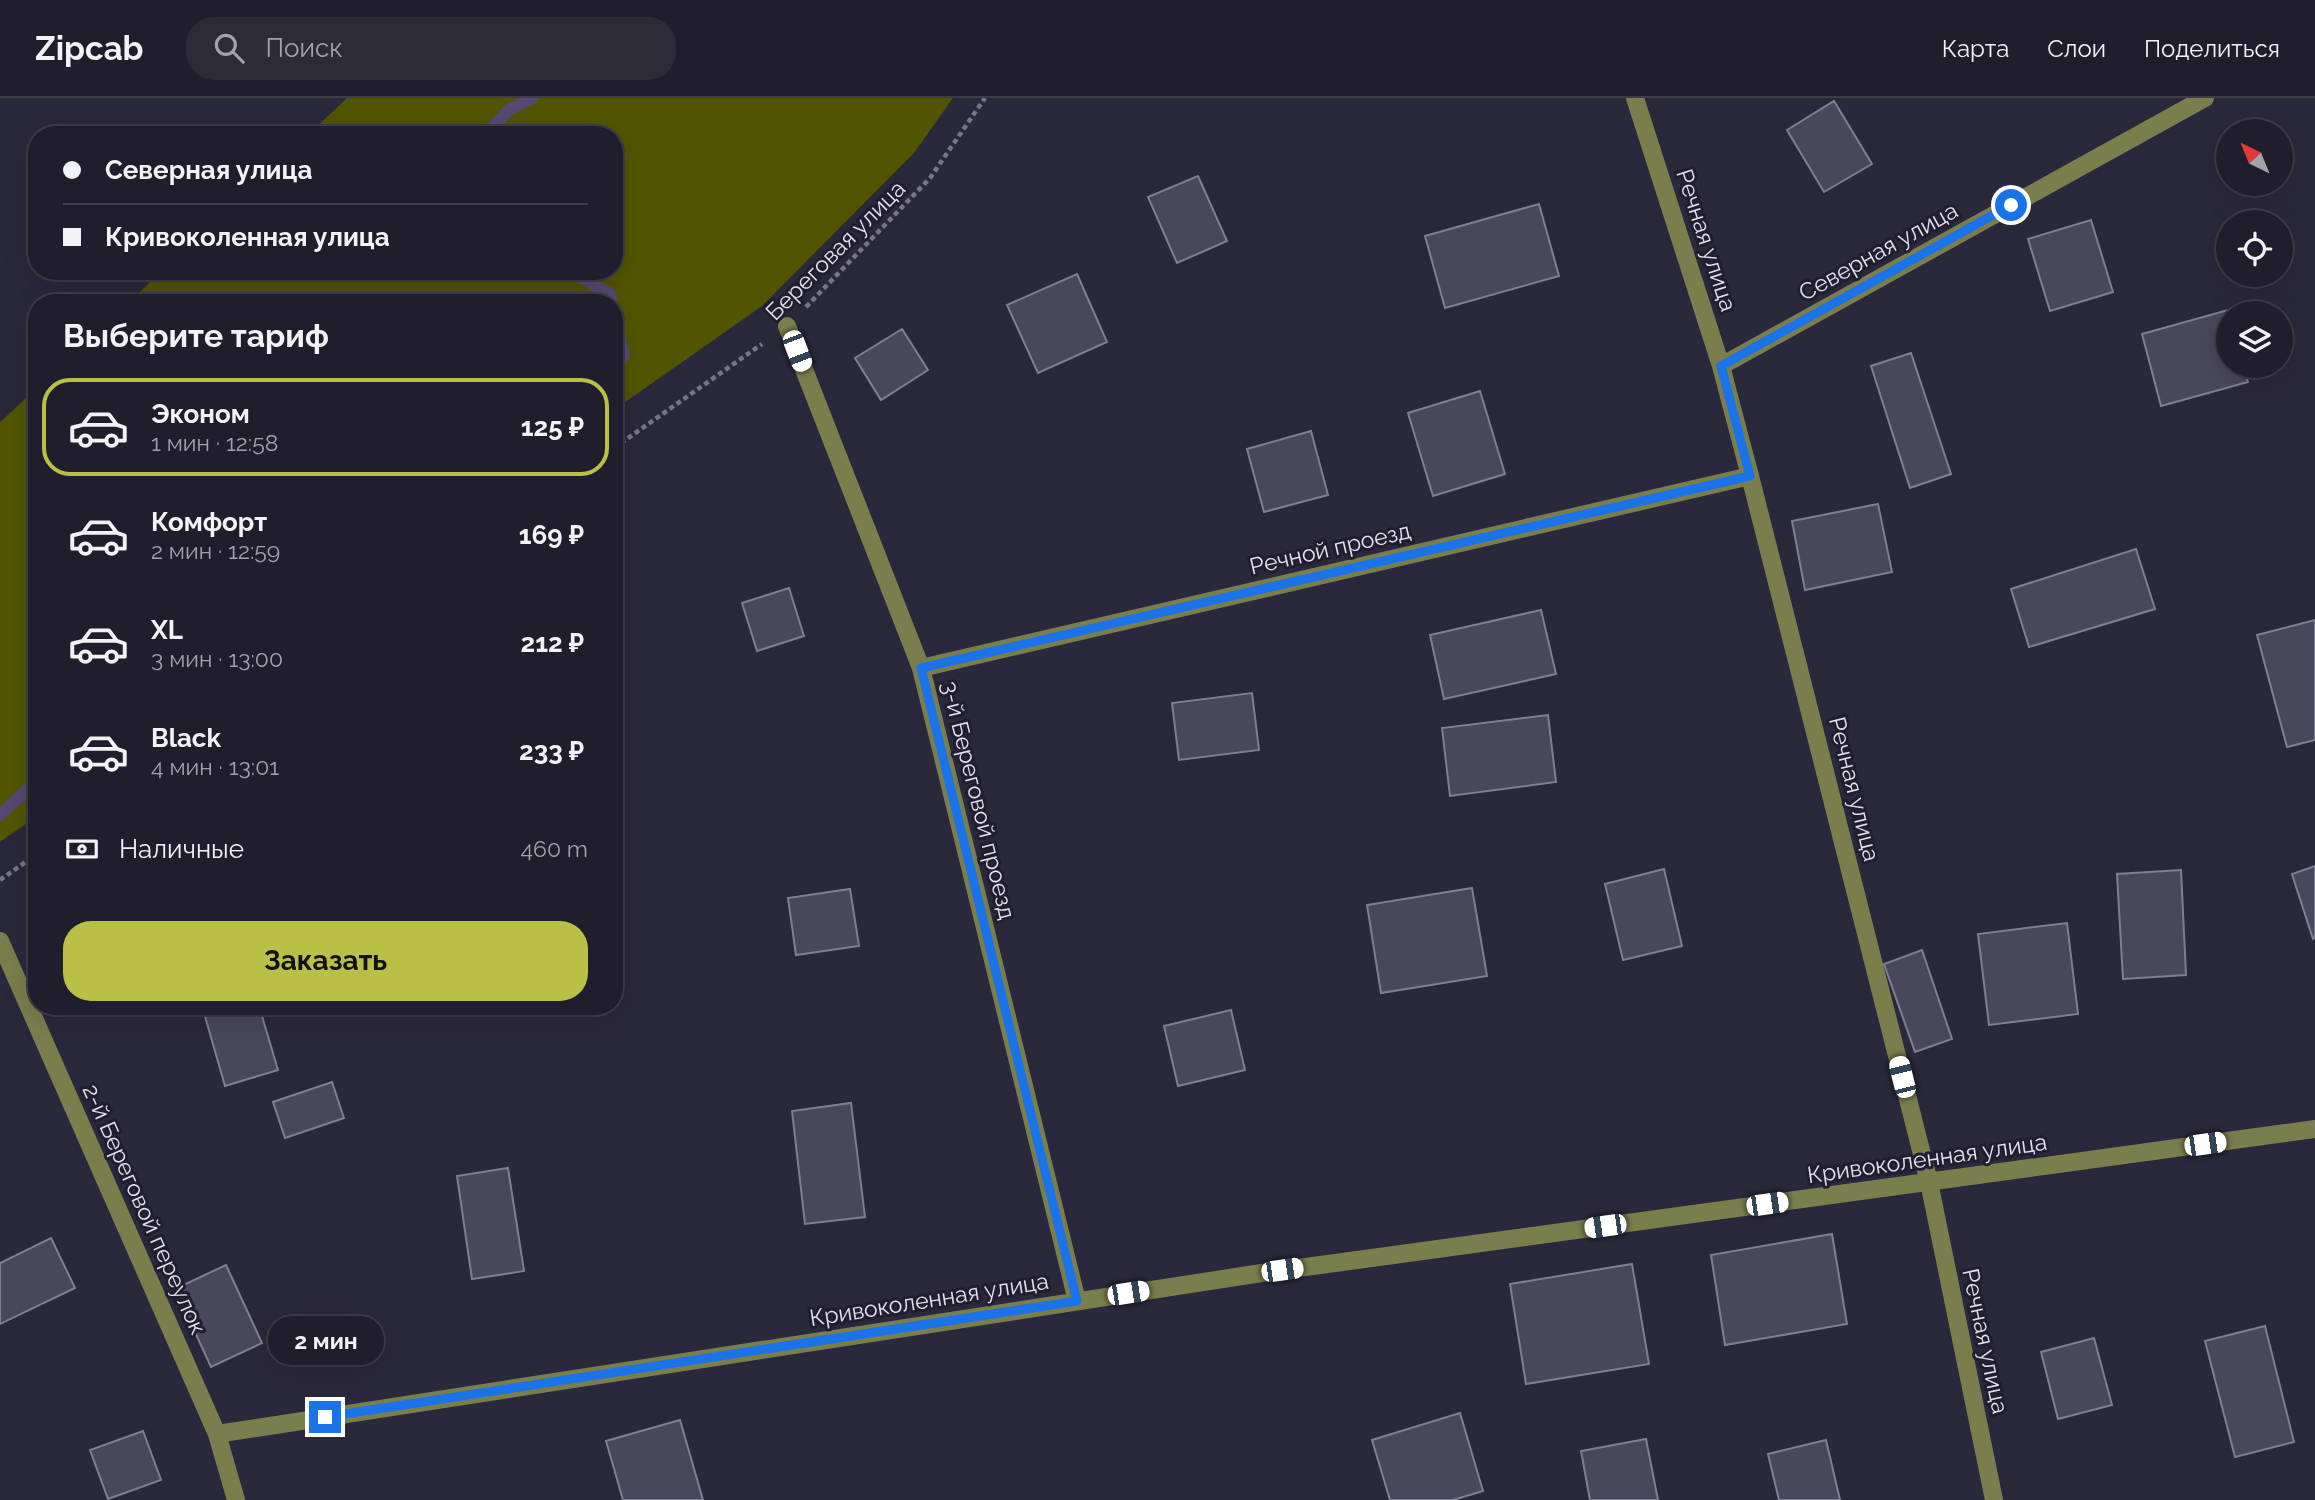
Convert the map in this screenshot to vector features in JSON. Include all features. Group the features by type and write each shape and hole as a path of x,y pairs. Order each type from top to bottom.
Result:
{"street":[{"name":"Речная улица","path":"1635,98 1721,366 1750,476 1929,1182 1994,1500"},
{"name":"Северная улица","path":"1721,366 2205,98"},
{"name":"3-й Береговой проезд","path":"787,326 921,668 1077,1301"},
{"name":"Речной проезд","path":"921,668 1750,476"},
{"name":"2-й Береговой переулок","path":"0,941 28,1004"},
{"name":"2-й Береговой переулок","path":"33,1015 218,1434 236,1500"},
{"name":"Кривоколенная улица","path":"218,1434 1077,1301 2315,1129"}],"path":[{"name":"Береговая улица","path":"623,442 787,326 930,178 985,98"},
{"path":"0,880 28,860"}],"shaded area":[{"path":"347,98 953,98 914,153 762,306 623,404 623,294 138,294 152,280 623,280 623,126 317,126"},
{"path":"28,396 28,822 0,842 0,422"}],"building":[{"path":"1834,101 1872,164 1824,192 1787,130"},
{"path":"1198,176 1227,241 1177,263 1148,197"},
{"path":"1539,204 1559,276 1445,308 1425,236"},
{"path":"2091,220 2113,292 2050,311 2028,239"},
{"path":"1077,274 1107,342 1038,373 1007,305"},
{"path":"2216,313 2216,378 2247,378 2248,382 2161,406 2142,334"},
{"path":"902,329 928,370 881,400 855,358"},
{"path":"1911,353 1951,474 1910,488 1871,366"},
{"path":"1480,391 1505,474 1433,496 1408,413"},
{"path":"1311,431 1328,495 1264,512 1247,449"},
{"path":"1878,504 1892,572 1805,590 1792,521"},
{"path":"2136,549 2155,609 2029,647 2011,589"},
{"path":"789,588 804,636 757,651 742,603"},
{"path":"1541,610 1556,674 1444,699 1430,635"},
{"path":"2315,620 2315,740 2287,747 2257,635"},
{"path":"1252,693 1259,750 1179,760 1172,703"},
{"path":"1548,715 1556,782 1450,796 1442,728"},
{"path":"2315,866 2315,938 2313,939 2292,874"},
{"path":"1664,869 1682,946 1623,960 1605,884"},
{"path":"2181,870 2186,975 2123,979 2117,874"},
{"path":"1472,888 1487,976 1381,993 1367,905"},
{"path":"850,889 859,946 796,955 788,898"},
{"path":"2067,923 2078,1014 1989,1025 1978,934"},
{"path":"1922,950 1952,1039 1915,1052 1884,964"},
{"path":"1231,1010 1245,1070 1178,1086 1164,1026"},
{"path":"205,1015 262,1015 278,1070 225,1086"},
{"path":"332,1082 344,1118 285,1138 273,1102"},
{"path":"851,1103 865,1217 805,1224 792,1111"},
{"path":"508,1168 524,1271 472,1279 457,1176"},
{"path":"1832,1234 1847,1324 1725,1345 1711,1255"},
{"path":"51,1238 75,1288 0,1324 0,1263"},
{"path":"1632,1264 1649,1364 1526,1384 1510,1284"},
{"path":"226,1265 262,1343 211,1367 175,1289"},
{"path":"2265,1326 2294,1442 2235,1457 2205,1341"},
{"path":"2094,1338 2112,1405 2058,1419 2041,1352"},
{"path":"1460,1413 1483,1491 1453,1500 1390,1500 1372,1440"},
{"path":"680,1420 703,1500 623,1500 606,1441"},
{"path":"143,1431 161,1480 108,1499 90,1450"},
{"path":"1646,1439 1658,1500 1590,1500 1581,1451"},
{"path":"1826,1440 1840,1500 1779,1500 1768,1454"}],"waterway":[{"path":"494,126 509,110 532,98"},
{"path":"586,280 610,294"},
{"path":"623,351 623,356"},
{"path":"0,815 28,789"}],"route":[{"path":"325,1417 1077,1301 921,668 1750,476 1721,366 2011,205"}]}
